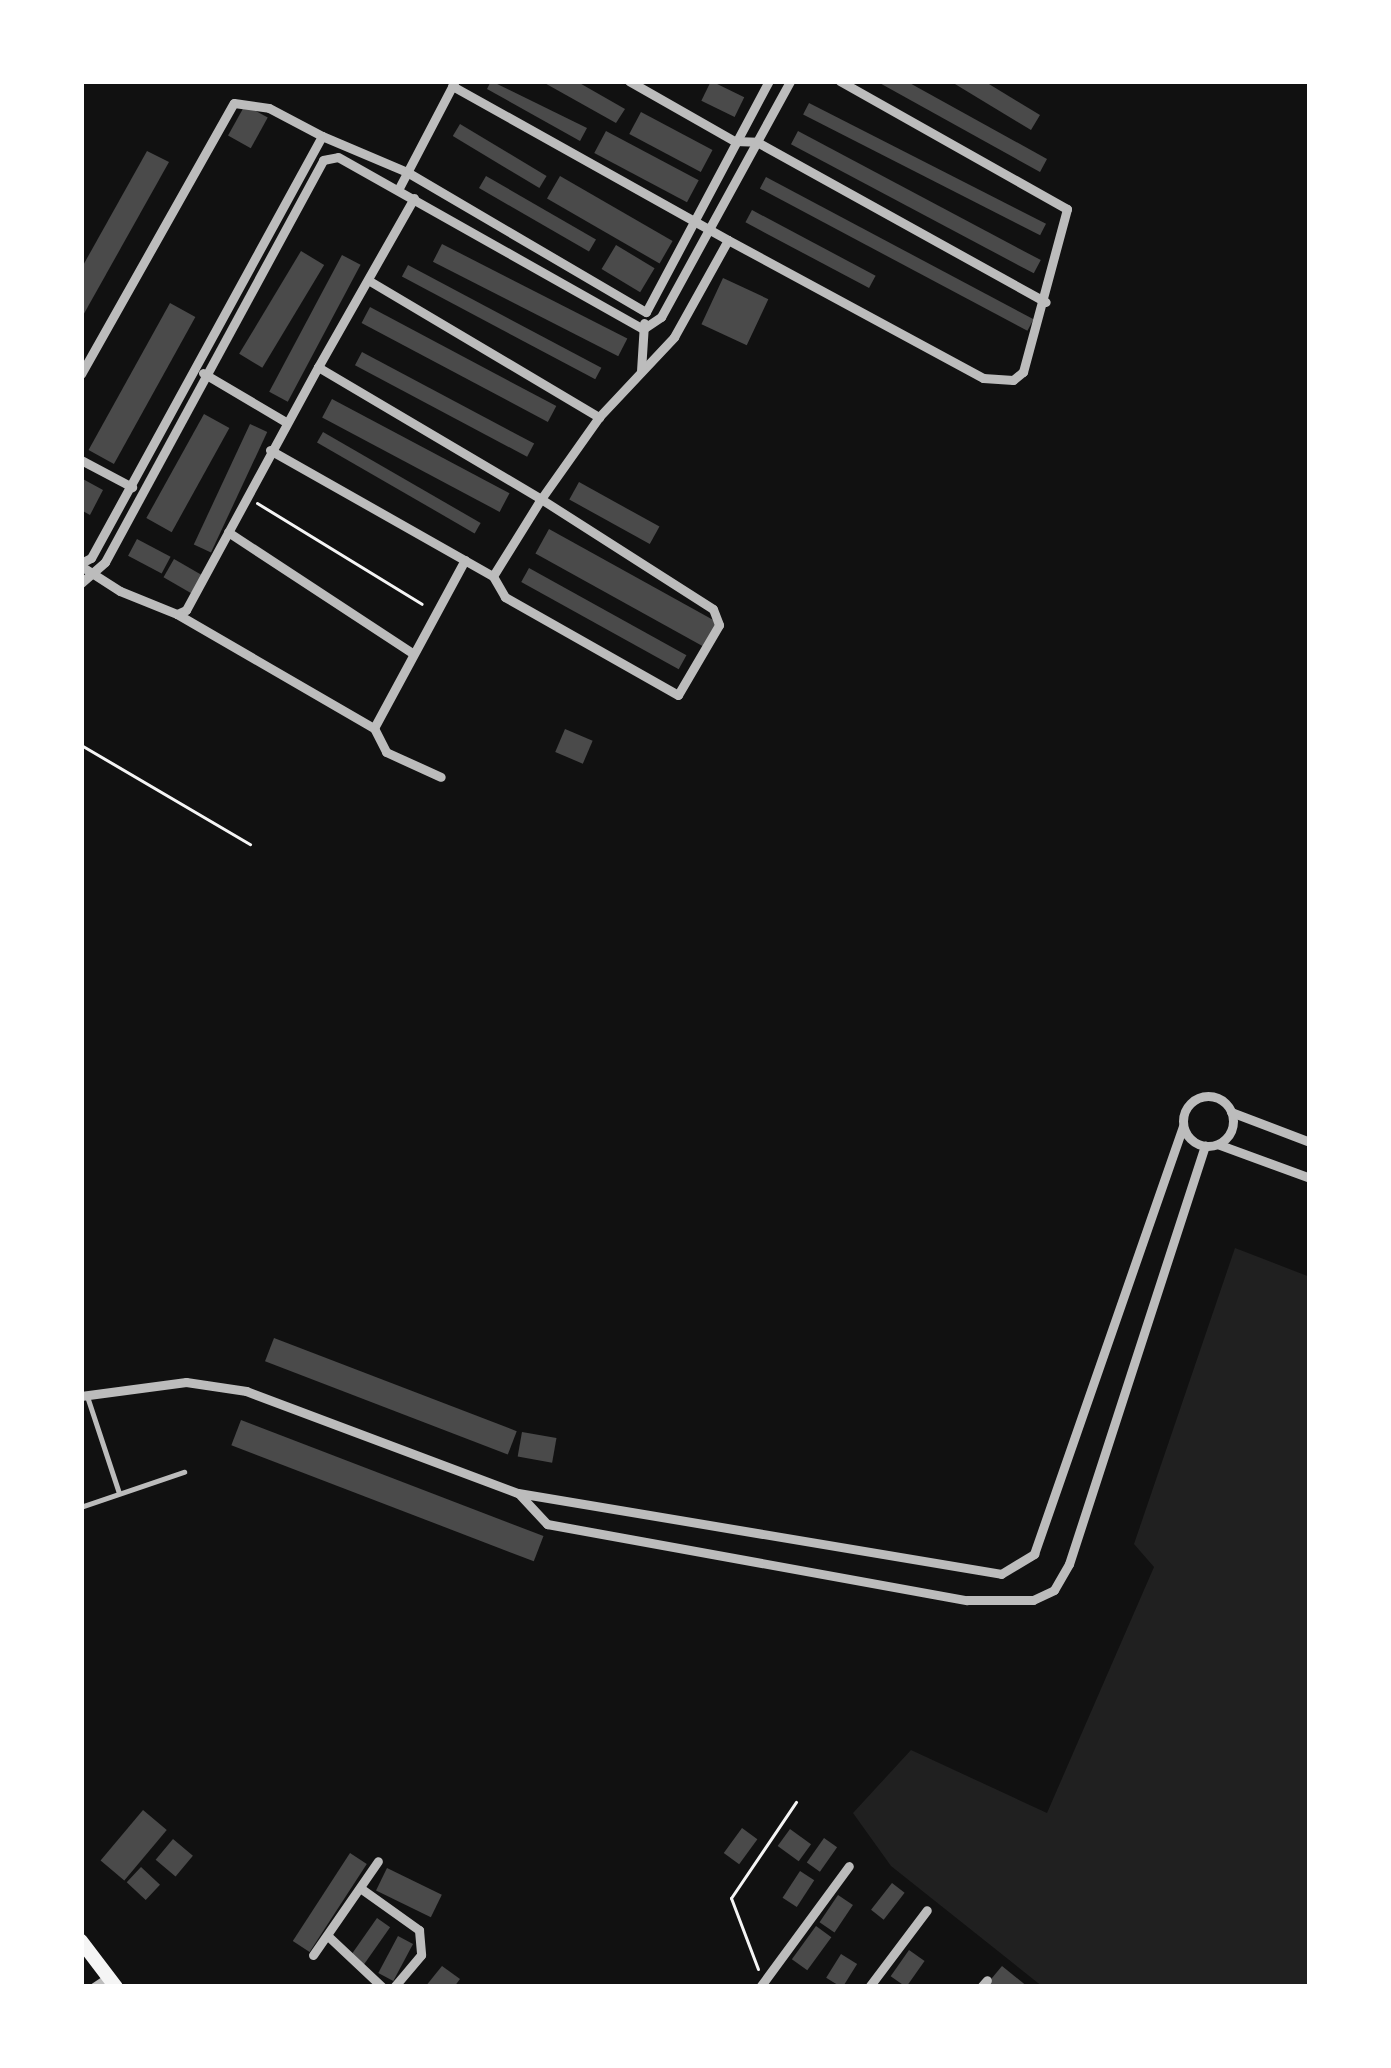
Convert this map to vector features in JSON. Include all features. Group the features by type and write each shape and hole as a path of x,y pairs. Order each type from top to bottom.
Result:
{"main road":[{"path":"81,1941 113,1982"}],"street":[{"path":"629,81 734,141 757,142 1046,302"},
{"path":"641,370 646,312 769,81"},
{"path":"643,329 662,317 790,81"},
{"path":"398,190 453,83 694,226 996,382 1023,372 1046,302 1067,209 840,81"},
{"path":"81,374 234,103 269,108 407,172 646,312"},
{"path":"322,136 131,487 81,565 177,614 374,728 386,752 441,777"},
{"path":"81,583 95,576 323,160 338,157 643,329"},
{"path":"177,614 228,532 414,198"},
{"path":"494,577 599,417 674,337 728,240"},
{"path":"368,280 599,417"},
{"path":"270,450 494,577 506,597 553,627 673,695 685,691 719,615 542,500 318,367"},
{"path":"194,369 286,422"},
{"path":"81,460 131,487"},
{"path":"228,532 412,653"},
{"path":"374,728 465,560"},
{"path":"84,1395 186,1382 246,1391 518,1493 987,1576 1011,1571 1034,1554 1189,1104 1203,1096 1231,1112 1310,1142"},
{"path":"1220,1144 1231,1112"},
{"path":"1184,1126 1205,1145 1220,1144 1310,1178"},
{"path":"518,1493 547,1524 968,1600 1033,1600 1054,1589 1069,1564 1205,1145"},
{"path":"313,1955 363,1890 377,1862"},
{"path":"762,1984 849,1866"},
{"path":"363,1890 418,1930 421,1955 394,1987"},
{"path":"869,1987 927,1910"},
{"path":"329,1937 382,1987"},
{"path":"94,1987 113,1982"}],"lane":[{"path":"84,1395 119,1493"},
{"path":"81,1507 184,1472"}],"path":[{"path":"245,496 435,612"},
{"path":"81,745 250,844"},
{"path":"762,1984 731,1898 796,1802"}],"shaded area":[{"path":"1235,1248 1310,1277 1310,1987 1043,1987 891,1866 853,1813 911,1750 1047,1813 1154,1567 1134,1544"}],"building":[{"path":"491,81 587,128 580,141 487,89"},
{"path":"541,81 576,81 625,109 616,123"},
{"path":"711,81 744,97 735,117 701,101"},
{"path":"876,81 906,81 1047,159 1040,172"},
{"path":"950,81 984,81 1040,115 1031,130"},
{"path":"809,103 1046,224 1040,235 803,115"},
{"path":"245,105 268,118 251,148 228,136"},
{"path":"641,112 713,150 701,172 629,134"},
{"path":"460,124 547,176 539,188 453,136"},
{"path":"606,131 699,180 687,202 594,153"},
{"path":"798,131 1041,260 1034,273 791,144"},
{"path":"147,151 169,162 81,319 81,269"},
{"path":"486,176 596,239 589,252 479,188"},
{"path":"560,176 673,241 660,264 547,199"},
{"path":"766,177 1034,319 1027,331 760,188"},
{"path":"752,210 876,276 869,288 745,222"},
{"path":"442,244 627,338 618,356 433,262"},
{"path":"616,245 655,268 640,292 602,269"},
{"path":"301,251 324,265 262,368 239,354"},
{"path":"342,255 361,265 288,402 269,392"},
{"path":"408,265 601,368 595,379 402,276"},
{"path":"723,278 768,299 747,345 701,324"},
{"path":"170,303 195,317 114,464 89,450"},
{"path":"370,307 556,406 548,422 362,323"},
{"path":"362,352 534,444 527,457 355,365"},
{"path":"332,399 509,493 500,512 322,418"},
{"path":"204,414 229,428 172,532 146,518"},
{"path":"250,424 267,432 211,553 194,545"},
{"path":"323,432 481,523 475,533 317,442"},
{"path":"81,478 103,490 90,515 81,510"},
{"path":"579,482 659,527 650,544 569,499"},
{"path":"549,529 718,623 704,647 535,553"},
{"path":"137,539 171,557 162,574 128,556"},
{"path":"174,559 202,575 191,593 164,577"},
{"path":"529,568 686,655 679,669 521,582"},
{"path":"565,729 593,741 583,764 555,752"},
{"path":"274,1338 517,1431 508,1455 265,1361"},
{"path":"241,1420 543,1536 534,1561 231,1445"},
{"path":"522,1432 556,1438 552,1463 518,1457"},
{"path":"143,1810 167,1830 124,1880 101,1861"},
{"path":"742,1828 757,1839 739,1864 724,1853"},
{"path":"790,1829 811,1844 799,1861 778,1846"},
{"path":"824,1838 837,1847 820,1872 807,1863"},
{"path":"173,1839 193,1856 176,1876 156,1860"},
{"path":"350,1853 367,1864 310,1952 293,1941"},
{"path":"141,1867 160,1885 146,1900 127,1882"},
{"path":"387,1868 442,1895 431,1917 376,1890"},
{"path":"800,1871 814,1880 797,1907 783,1898"},
{"path":"892,1883 905,1893 884,1920 871,1910"},
{"path":"838,1895 853,1905 834,1932 820,1922"},
{"path":"377,1918 390,1927 364,1965 351,1956"},
{"path":"816,1926 831,1937 807,1970 792,1959"},
{"path":"398,1936 413,1944 393,1981 378,1973"},
{"path":"909,1950 925,1961 906,1987 891,1976"},
{"path":"841,1954 857,1964 843,1987 826,1978"},
{"path":"442,1966 460,1979 454,1987 425,1987"},
{"path":"1002,1966 1028,1987 987,1984"}]}
